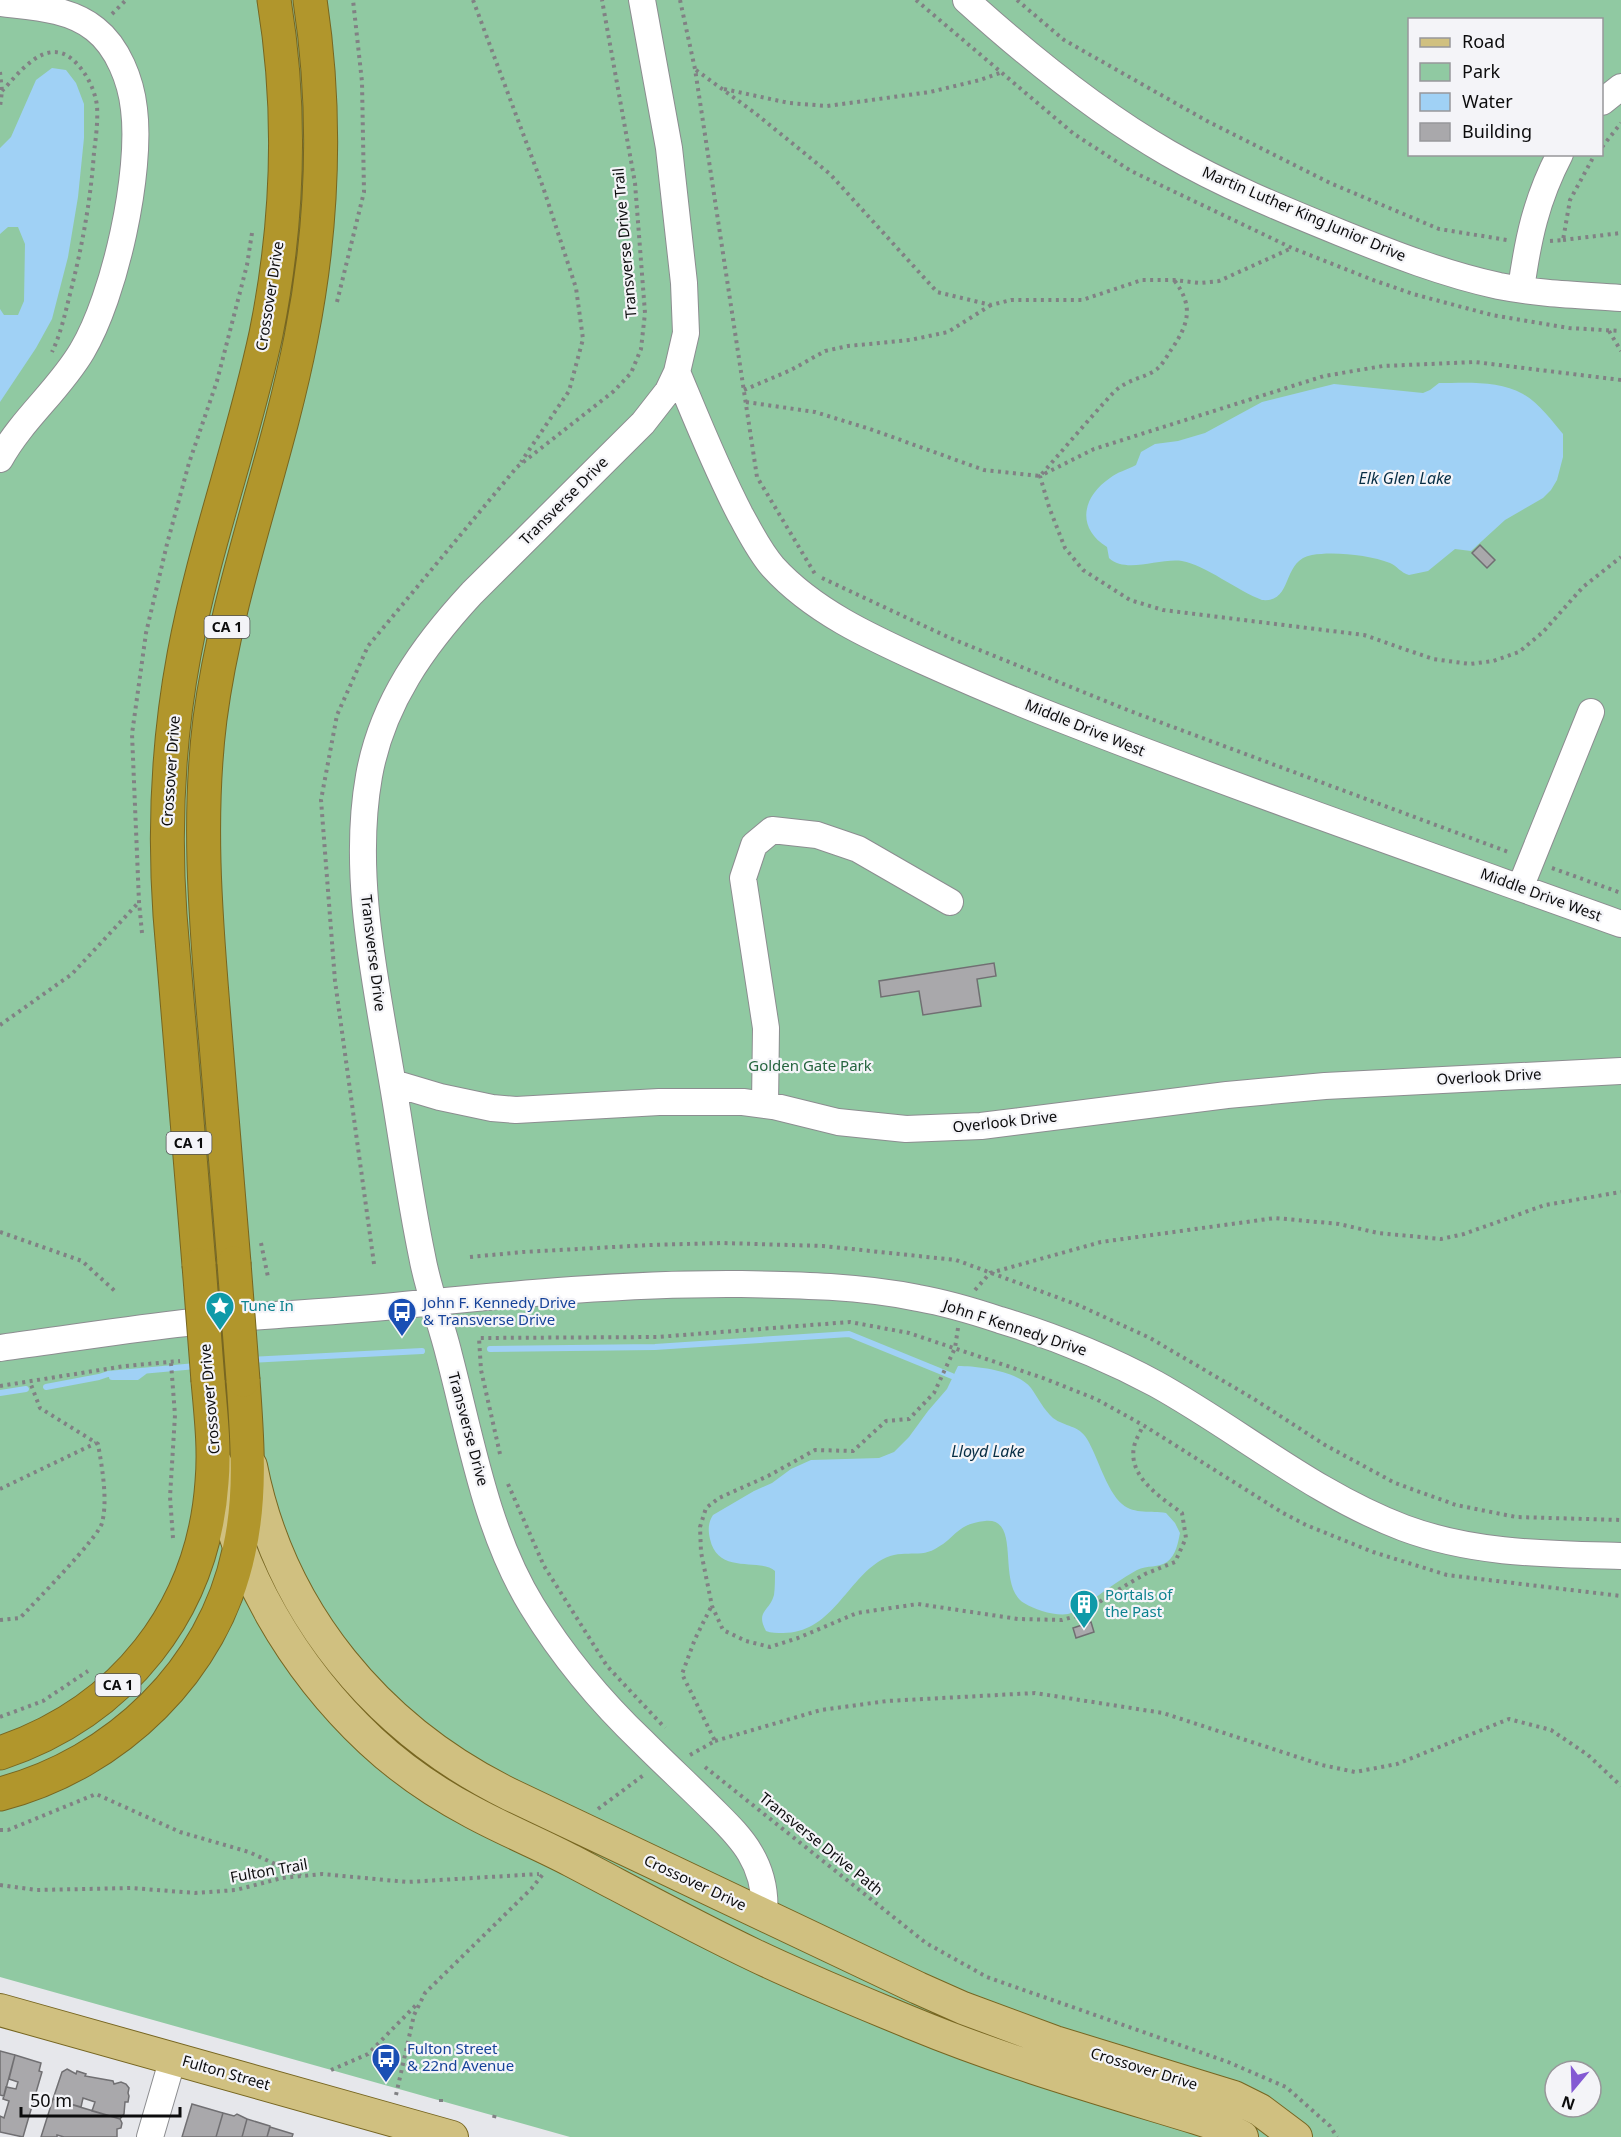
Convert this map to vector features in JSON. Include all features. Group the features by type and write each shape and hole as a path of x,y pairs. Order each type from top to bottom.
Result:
{"highway":[{"name":"Crossover Drive","path":"213,1451 170,915 167,860 168,801 174,725 184,654 260,360 279,254 284,197 285,125 282,64 274,0"},
{"name":"Crossover Drive","path":"240,1549 248,1486 248,1450 205,913 203,850 205,775 214,690 226,628 294,368 313,268 321,144 318,62 310,0"},
{"name":"CA 1","path":"0,1753 45,1735 86,1711 122,1682 152,1647 185,1591 201,1549 210,1503 213,1451"},
{"name":"CA 1","path":"0,1794 39,1782 87,1758 109,1744 150,1710 184,1671 212,1627 231,1583 240,1549"}],"main road":[{"name":"Crossover Drive","path":"248,1450 255,1483 282,1562 305,1606 345,1664 394,1718 449,1760 489,1784 918,1988 1006,2025 1055,2042 1234,2097 1260,2110 1296,2137"},
{"name":"Crossover Drive","path":"213,1451 220,1486 240,1549 264,1602 290,1644 354,1724 385,1753 451,1800 756,1956 915,2025 1045,2072 1221,2126 1242,2137"},
{"path":"635,1894 671,1903 723,1925 743,1924 764,1916 777,1940 794,1957 820,1974 886,2005 915,2025"},
{"name":"Fulton Street","path":"0,2010 452,2137"}],"street":[{"name":"Transverse Drive","path":"642,0 669,148 684,283 686,333 677,372 668,391 643,423 494,570 449,617 416,660 392,703 375,747 365,799 363,856 375,979 421,1253 486,1495 501,1542 521,1587 559,1646 593,1689 636,1736 739,1837 750,1852 763,1883 764,1916"},
{"name":"Martin Luther King Junior Drive","path":"966,0 1008,37 1141,137 1196,168 1283,209 1408,259 1459,276 1521,290 1621,298"},
{"path":"0,3 66,14 82,20 97,30 108,42 125,73 130,89 135,130 132,181 122,236 92,332 69,371 19,430 0,459"},
{"path":"1603,101 1621,87"},
{"path":"1521,290 1527,243 1536,207 1559,156"},
{"name":"Middle Drive West","path":"677,372 722,477 759,549 787,581 843,621 940,669 1049,715 1232,785 1621,924"},
{"path":"1520,888 1591,712"},
{"path":"765,1105 766,1028 743,878 754,845 772,830 817,835 858,849 950,902"},
{"name":"Overlook Drive","path":"393,1083 467,1104 516,1110 680,1101 743,1102 838,1122 872,1126 941,1128 990,1125 1227,1095 1325,1086 1621,1071"},
{"name":"John F Kennedy Drive","path":"0,1348 177,1324 627,1286 776,1284 874,1291 960,1308 1039,1332 1120,1366 1165,1390 1336,1496 1405,1528 1478,1548 1539,1554 1621,1556"},
{"path":"150,2137 173,2058"}],"path":[{"path":"334,312 364,192 362,82 353,0"},
{"name":"Transverse Drive Trail","path":"473,0 543,187 576,288 583,339 569,391 517,467 614,391 630,373 641,350 645,313 635,183 602,0"},
{"path":"680,0 695,69 757,477 816,575 950,638 1130,711 1621,893"},
{"path":"1017,0 1064,40 1207,121 1330,183 1439,229 1527,243 1621,232"},
{"path":"2,91 37,57 50,51 58,52 68,56 79,65 94,93 97,107 93,174 84,236 60,335 50,356"},
{"path":"695,69 830,174 937,292 991,305"},
{"path":"0,72 2,91 0,107"},
{"path":"723,89 789,102 827,106 930,92 1000,73"},
{"path":"1603,146 1621,123"},
{"path":"1563,240 1570,200 1595,156"},
{"path":"744,390 791,370 825,351 848,346 910,340 948,332 991,305 1011,300 1082,300 1142,280 1200,283 1219,281 1293,248"},
{"path":"1040,476 1114,393 1131,380 1156,369 1173,346 1181,334 1187,312 1182,291 1174,280"},
{"path":"1608,330 1621,351"},
{"path":"746,402 814,411 984,470 1040,476 1094,449 1334,375 1383,366 1475,362 1621,380"},
{"path":"1040,476 1065,548 1083,570 1130,600 1163,610 1364,635 1433,659 1470,664 1492,661 1519,652 1543,632 1582,587 1621,557"},
{"path":"0,1025 72,974 139,902"},
{"path":"990,1273 1101,1242 1275,1218 1340,1224 1378,1233 1441,1239 1545,1205 1621,1192"},
{"path":"0,1232 82,1261 117,1293"},
{"path":"259,1232 268,1277"},
{"path":"470,1257 649,1245 722,1243 823,1246 956,1260 1078,1305 1150,1338 1254,1399 1325,1445 1395,1483 1456,1505 1516,1517 1621,1520"},
{"path":"960,1308 956,1348 934,1393 909,1419 886,1421 853,1451 815,1450 768,1476 719,1498 706,1508 700,1527 700,1552 712,1606 723,1630 746,1641 770,1647 798,1638 857,1613 918,1604 1018,1619 1062,1620 1084,1614 1106,1597 1145,1574 1175,1562 1186,1538 1182,1513 1153,1491 1135,1468 1134,1444 1143,1425"},
{"path":"500,1456 481,1370 479,1338 657,1337 850,1322 909,1333 1071,1389 1143,1425 1283,1513 1306,1525 1373,1552 1448,1575 1621,1596"},
{"path":"0,1386 125,1366 183,1361"},
{"path":"171,1363 175,1415 170,1497 174,1541"},
{"path":"0,1620 20,1617 102,1524 104,1482 99,1444 40,1408 30,1382"},
{"path":"0,1489 96,1443"},
{"path":"505,1478 544,1566 607,1666 667,1731"},
{"path":"712,1606 695,1639 682,1674 715,1741"},
{"path":"0,1717 43,1701 97,1665"},
{"path":"690,1755 715,1741 821,1710 887,1701 1035,1694 1163,1713 1322,1765 1355,1772 1397,1764 1509,1719 1551,1730 1588,1755 1621,1785"},
{"name":"Transverse Drive Path","path":"682,1747 926,1943 987,1977 1228,2062 1286,2086 1330,2126 1337,2137"},
{"path":"590,1817 620,1791 648,1772"},
{"path":"0,1830 8,1830 96,1794 180,1832 249,1852 301,1876"},
{"name":"Fulton Trail","path":"0,1884 37,1890 132,1887 195,1893 236,1890 282,1878 322,1874 407,1882 543,1874 532,1888 432,1985 419,2002"},
{"path":"331,2070 368,2054 419,2002"},
{"path":"390,2120 419,2002"}],"green space":[{"name":"Golden Gate Park","path":"0,0 1621,0 1621,2137 570,2137 0,1977"}],"water":[{"path":"52,68 66,70 76,83 84,104 84,138 78,197 68,257 52,319 36,348 0,402 0,309 4,315 18,315 24,301 25,244 18,227 8,227 0,234 0,148 11,137 36,80"},
{"name":"Elk Glen Lake","path":"1439,383 1493,384 1523,394 1540,407 1563,434 1563,457 1557,480 1543,498 1505,520 1471,551 1455,549 1428,571 1409,575 1390,563 1372,558 1341,554 1312,555 1302,558 1296,565 1279,595 1272,599 1262,600 1191,563 1173,561 1124,565 1116,563 1109,558 1107,547 1090,531 1086,512 1093,494 1113,476 1136,465 1141,452 1155,444 1178,441 1205,433 1262,402 1334,384 1423,393"},
{"name":"Lloyd Lake","path":"958,1366 976,1367 1017,1377 1031,1388 1053,1418 1084,1434 1111,1490 1122,1504 1132,1510 1166,1513 1175,1523 1180,1533 1173,1556 1164,1564 1137,1570 1076,1611 1068,1614 1051,1613 1029,1606 1016,1594 1011,1582 1003,1530 996,1523 985,1521 962,1528 942,1545 928,1552 894,1555 878,1562 866,1571 836,1606 813,1625 799,1631 772,1633 766,1631 762,1619 774,1595 775,1571 760,1565 740,1564 721,1558 714,1550 709,1536 709,1524 713,1515 772,1483 791,1469 811,1460 879,1458 894,1452 909,1437 947,1389"}],"building":[{"path":"1480,545 1495,560 1487,568 1472,553"},
{"path":"994,963 996,976 977,979 981,1006 923,1015 919,991 881,997 879,981"},
{"name":"Portals of the Past","path":"1091,1622 1094,1632 1076,1638 1073,1628"},
{"path":"0,2051 15,2055 4,2096 0,2095"},
{"path":"15,2055 41,2063 39,2071 42,2072 23,2137 0,2132 0,2116 4,2118 9,2101 3,2099 6,2087 16,2089 18,2082 9,2079"},
{"path":"67,2069 76,2074 77,2071 86,2074 85,2076 113,2081 114,2084 121,2082 126,2084 129,2088 128,2102 125,2102 124,2114 120,2119 92,2111 95,2102 83,2098 81,2107 53,2099 62,2072"},
{"path":"53,2099 120,2119 122,2123 121,2128 117,2129 117,2137 57,2135 57,2137 41,2137"},
{"path":"192,2104 223,2113 216,2137 182,2137"},
{"path":"223,2113 234,2116 237,2114 247,2119 242,2137 216,2137"},
{"path":"247,2119 270,2126 267,2137 242,2137"},
{"path":"270,2127 293,2134 292,2137 267,2137"}],"waterway":[{"path":"490,1349 655,1347 849,1334 952,1376"},
{"path":"251,1360 422,1351"},
{"path":"46,1387 108,1374 196,1366"},
{"path":"112,1377 137,1377 145,1371"},
{"path":"0,1393 26,1389"}],"place":[{"name":"Tune In","path":"220,1332"},
{"name":"John F. Kennedy Drive & Transverse Drive","path":"402,1338"},
{"name":"Portals of the Past","path":"1084,1630"},
{"name":"Fulton Street & 22nd Avenue","path":"386,2084"}]}
